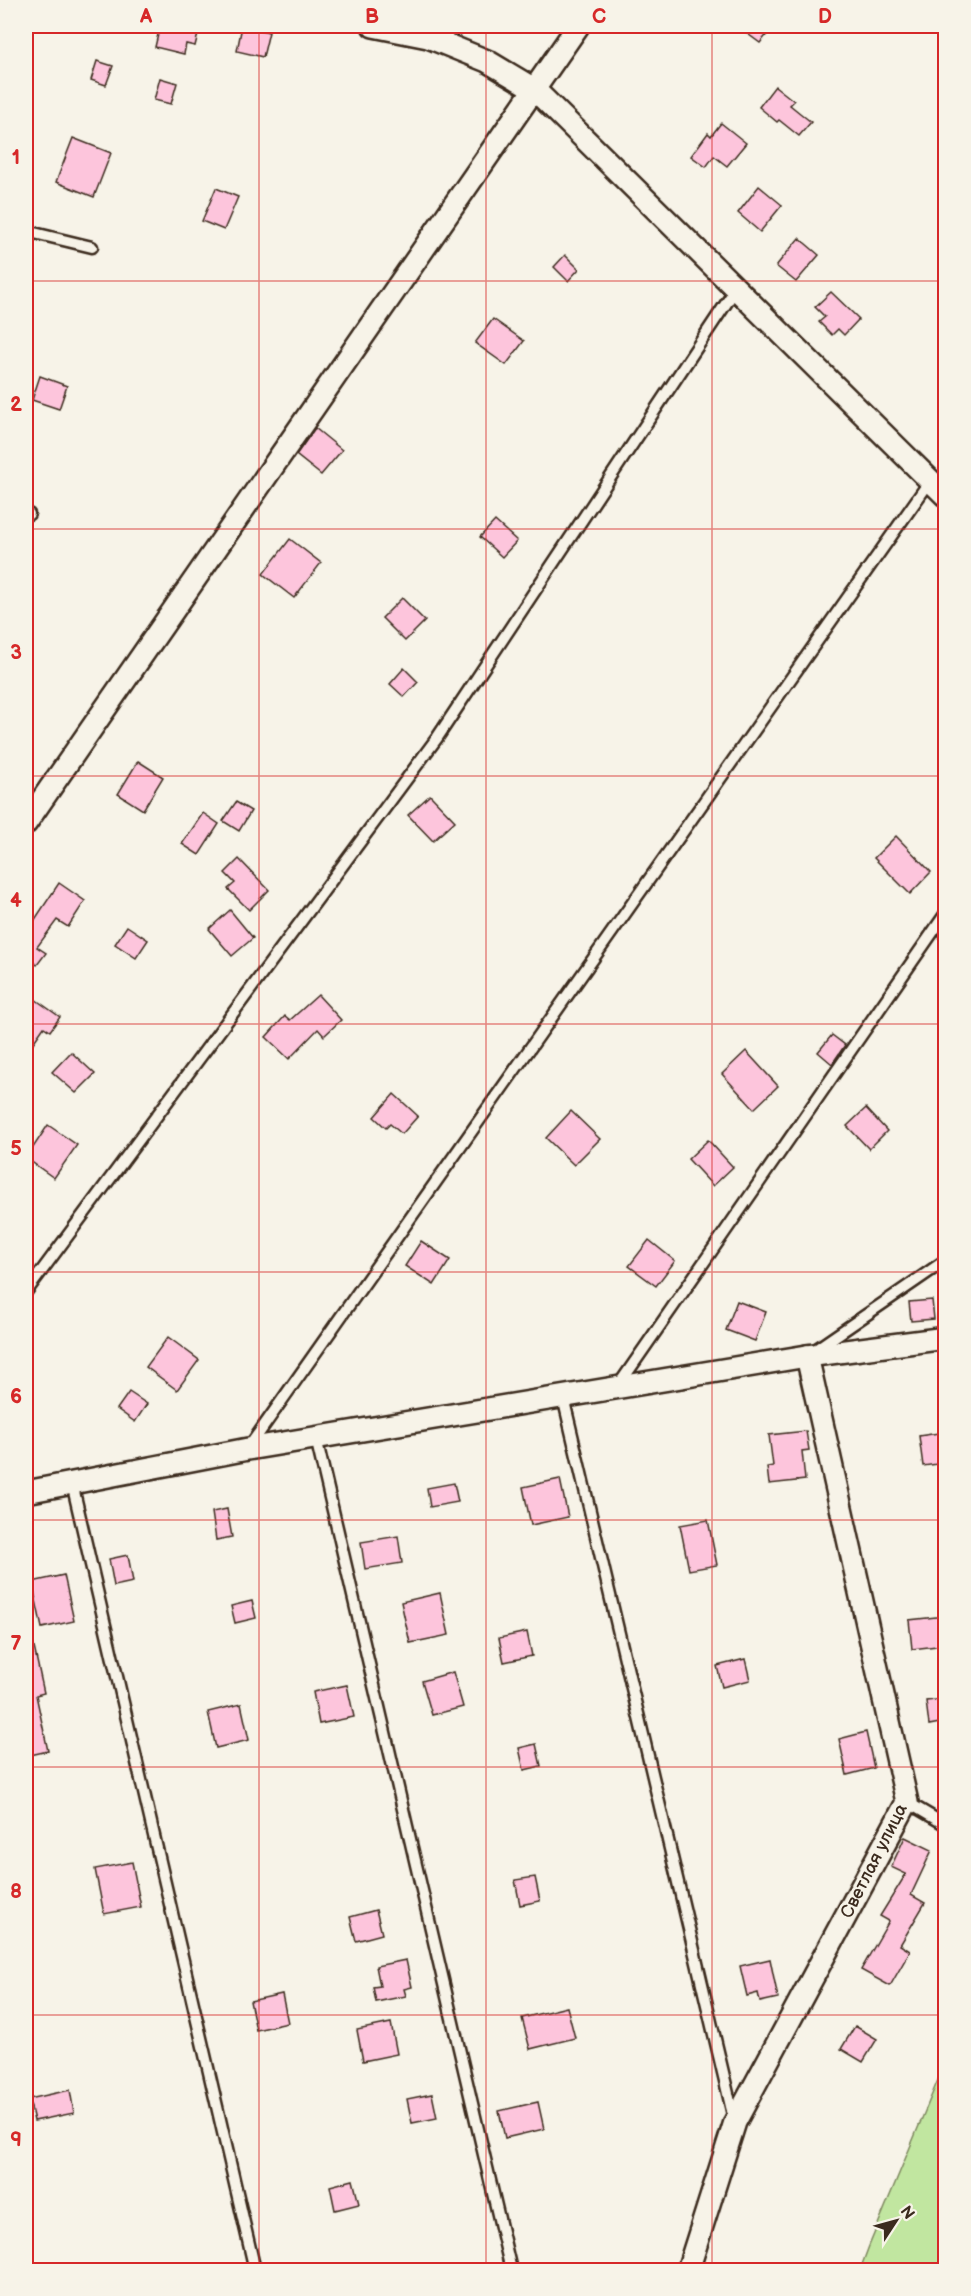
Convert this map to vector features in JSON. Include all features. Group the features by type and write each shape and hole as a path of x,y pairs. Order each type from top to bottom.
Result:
{"street":[{"path":"373,26 428,37 487,61 534,89 945,496"},
{"path":"26,823 578,26"},
{"path":"26,1492 248,1449 807,1356 945,1338"},
{"name":"Светлая улица","path":"688,2271 735,2122 907,1802 807,1356"}],"lane":[{"path":"26,231 92,247"},
{"path":"26,1292 437,738 735,290"},
{"path":"248,1449 930,480"},
{"path":"616,1389 945,913"},
{"path":"807,1356 945,1260"},
{"path":"563,1397 735,2122"},
{"path":"316,1438 511,2271"},
{"path":"72,1483 255,2271"},
{"path":"907,1802 945,1825"}],"green space":[{"path":"945,2063 945,2270 860,2270 869,2246"}],"building":[{"path":"160,26 200,26 195,46 186,44 184,54 155,47"},
{"path":"242,26 269,32 263,57 237,51"},
{"path":"737,26 774,26 760,43"},
{"path":"97,61 113,66 106,85 91,80"},
{"path":"160,78 177,83 171,104 154,100"},
{"path":"775,86 794,101 790,105 811,122 799,136 759,107"},
{"path":"721,123 746,143 727,166 714,156 706,167 691,156 708,133 711,136"},
{"path":"73,138 111,153 94,197 56,182"},
{"path":"759,186 782,205 760,232 738,213"},
{"path":"216,188 238,197 224,230 202,221"},
{"path":"799,238 819,255 796,282 776,266"},
{"path":"565,255 579,269 568,281 554,267"},
{"path":"831,292 859,319 844,335 838,329 832,335 819,322 825,317 815,307"},
{"path":"493,319 524,341 506,365 475,343"},
{"path":"40,376 67,386 59,409 32,400"},
{"path":"315,428 342,450 321,475 296,455"},
{"path":"495,521 517,541 502,557 480,537"},
{"path":"290,539 321,563 294,598 263,574"},
{"path":"402,598 425,621 405,641 382,618"},
{"path":"404,668 418,682 404,697 390,684"},
{"path":"138,761 163,777 143,810 118,794"},
{"path":"430,795 455,821 433,841 408,815"},
{"path":"236,802 251,811 239,831 223,821"},
{"path":"203,813 219,824 199,855 182,844"},
{"path":"896,836 931,872 910,894 874,858"},
{"path":"239,859 269,890 249,910 228,889 235,883 225,873"},
{"path":"59,883 85,901 68,927 57,920 37,947 46,953 37,965 29,959 26,963 26,933"},
{"path":"230,910 253,938 232,956 209,929"},
{"path":"127,926 148,940 136,958 115,944"},
{"path":"318,995 341,1020 324,1036 318,1029 289,1059 266,1037 285,1016 290,1020"},
{"path":"32,997 60,1017 50,1031 44,1027 26,1053 26,1006"},
{"path":"832,1035 845,1045 832,1064 818,1052"},
{"path":"746,1051 778,1086 754,1109 722,1074"},
{"path":"71,1052 95,1074 76,1093 52,1072"},
{"path":"394,1094 418,1116 402,1134 390,1124 386,1128 374,1117"},
{"path":"866,1108 887,1131 869,1149 847,1126"},
{"path":"571,1111 600,1139 574,1165 546,1138"},
{"path":"48,1125 77,1145 54,1178 26,1158"},
{"path":"708,1140 733,1167 713,1186 688,1159"},
{"path":"649,1240 675,1261 656,1286 629,1266"},
{"path":"421,1241 450,1260 434,1285 405,1266"},
{"path":"932,1300 934,1319 911,1321 909,1302"},
{"path":"737,1301 766,1312 755,1341 726,1330"},
{"path":"168,1337 199,1360 177,1390 146,1367"},
{"path":"129,1392 147,1404 135,1422 117,1409"},
{"path":"806,1431 809,1450 802,1451 805,1480 769,1484 767,1467 773,1466 769,1435"},
{"path":"945,1432 945,1463 923,1466 919,1436"},
{"path":"560,1479 568,1517 531,1525 523,1487"},
{"path":"454,1483 458,1502 430,1507 427,1488"},
{"path":"227,1509 232,1537 216,1540 212,1512"},
{"path":"708,1520 717,1565 689,1570 680,1525"},
{"path":"398,1536 402,1563 365,1569 361,1542"},
{"path":"128,1555 133,1582 114,1586 109,1559"},
{"path":"64,1575 74,1621 42,1628 32,1582"},
{"path":"440,1593 449,1635 410,1643 401,1602"},
{"path":"252,1601 256,1618 235,1623 231,1606"},
{"path":"945,1616 945,1645 912,1649 909,1620"},
{"path":"527,1632 532,1656 504,1662 499,1638"},
{"path":"32,1638 44,1693 36,1695 48,1751 26,1756 26,1639"},
{"path":"745,1659 750,1680 722,1687 717,1666"},
{"path":"453,1672 463,1707 432,1715 422,1681"},
{"path":"347,1685 354,1717 319,1724 313,1692"},
{"path":"945,1699 945,1722 929,1725 926,1701"},
{"path":"241,1704 249,1740 216,1748 208,1712"},
{"path":"866,1732 874,1768 847,1775 839,1739"},
{"path":"536,1744 541,1766 524,1770 519,1748"},
{"path":"905,1837 932,1850 911,1895 925,1903 900,1945 910,1951 890,1986 861,1970 889,1921 880,1916 906,1874 891,1867"},
{"path":"132,1862 141,1907 104,1914 95,1869"},
{"path":"535,1877 540,1901 520,1905 515,1880"},
{"path":"376,1910 382,1934 356,1941 350,1917"},
{"path":"770,1959 778,1998 760,2002 758,1993 747,1996 740,1966"},
{"path":"406,1960 412,1987 404,1989 406,1996 376,2002 373,1987 380,1986 376,1966"},
{"path":"282,1994 288,2023 256,2030 250,2001"},
{"path":"567,2007 575,2038 530,2049 522,2018"},
{"path":"391,2023 397,2054 363,2061 357,2030"},
{"path":"855,2026 877,2039 863,2062 841,2049"},
{"path":"70,2090 74,2113 34,2121 29,2099"},
{"path":"432,2094 437,2118 412,2123 407,2099"},
{"path":"538,2102 544,2129 505,2138 499,2111"},
{"path":"353,2180 359,2204 335,2210 330,2186"}]}
